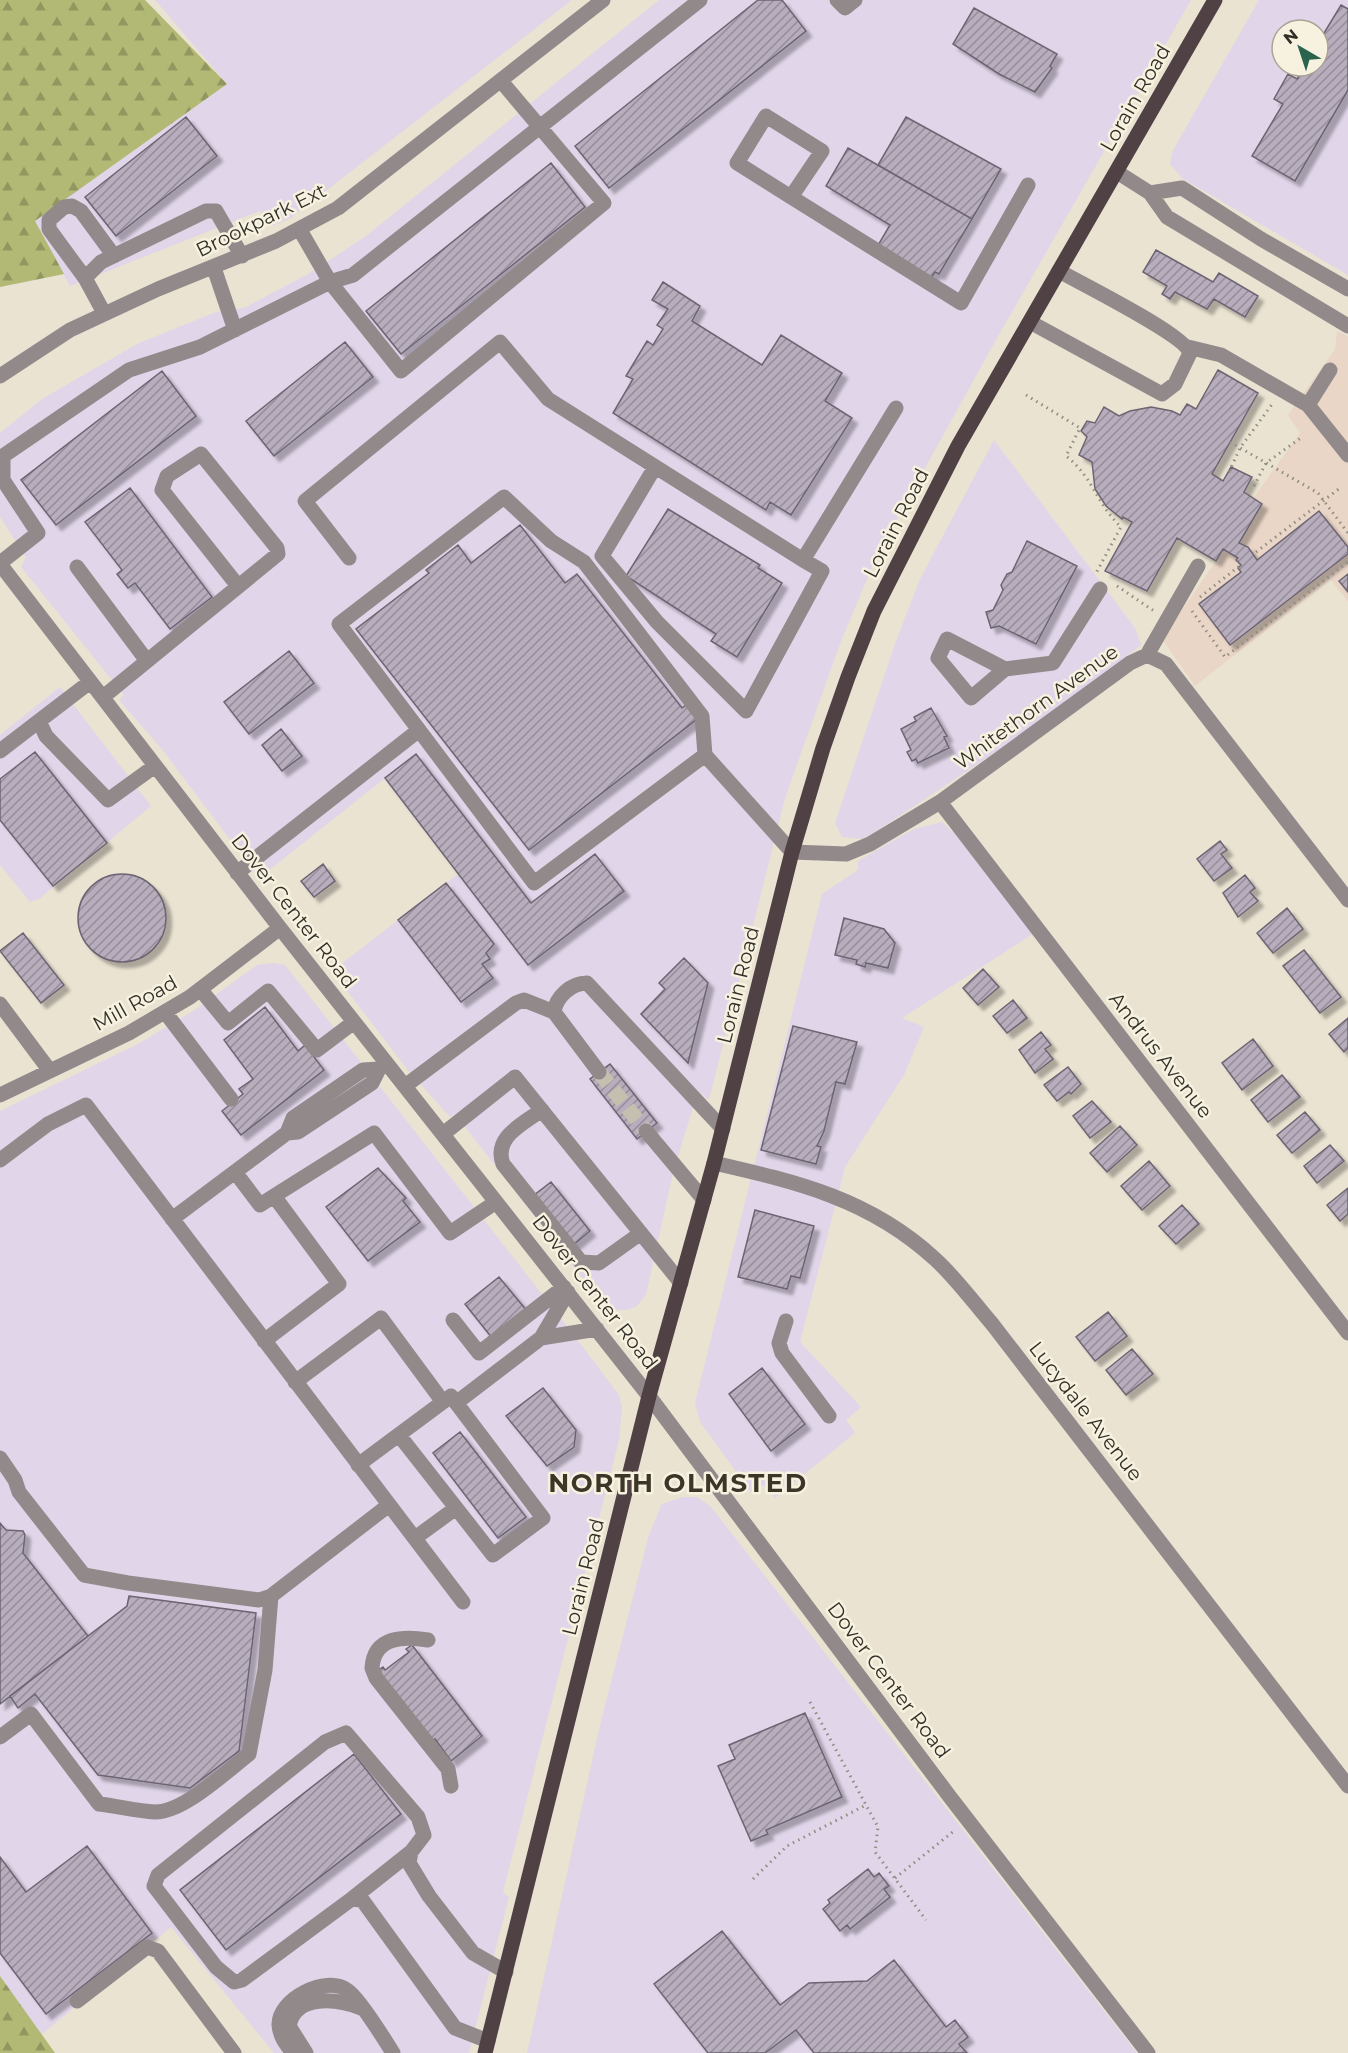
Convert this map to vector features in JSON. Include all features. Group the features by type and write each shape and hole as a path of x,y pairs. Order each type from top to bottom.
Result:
{"main road":[{"name":"Lorain Road","path":"486,2047 650,1396 723,1129 792,852 823,748 874,611 958,446 1215,0"}],"street":[{"name":"Brookpark Ext","path":"0,376 44,345 104,313 300,230 362,190 603,0"},
{"path":"0,563 38,533 3,480 3,456 129,370 200,347 330,282 353,275 700,0"},
{"path":"837,0 844,8 855,0"},
{"path":"300,230 330,282 401,371 604,203 501,81"},
{"path":"791,197 822,151 766,116 737,163 791,197 960,303 1028,185"},
{"path":"1117,172 1150,193 1167,217 1348,326"},
{"path":"1150,193 1182,188 1261,239 1348,289"},
{"path":"104,313 85,278 49,229 49,220 64,207 72,206 81,211 114,256"},
{"path":"85,278 89,271 114,256 206,211 216,211 242,256"},
{"path":"214,268 235,330"},
{"path":"1059,271 1160,328 1188,347 1221,355 1308,405 1348,455"},
{"path":"1030,322 1162,394 1175,384 1190,353 1188,347"},
{"path":"349,558 305,501 500,342 548,399 822,571 746,711 657,622 602,556 655,467"},
{"path":"1308,405 1330,370"},
{"path":"803,560 896,408"},
{"path":"102,698 278,554 277,548 201,454 167,476 162,490 238,586"},
{"path":"705,755 534,883 339,624 504,497 551,541 584,562 702,716 705,755 792,852"},
{"name":"Dover Center Road","path":"0,563 354,1022 383,1066 405,1086 650,1396 950,1797 1148,2053"},
{"path":"1147,655 1198,566"},
{"path":"77,567 147,661"},
{"path":"1005,669 1053,663 1106,584"},
{"name":"Whitethorn Avenue","path":"792,852 846,854 870,844 940,802 1130,663 1147,655 1166,664 1348,900"},
{"path":"0,751 90,682"},
{"path":"39,721 46,736 108,800 155,766"},
{"path":"237,873 419,730"},
{"name":"Andrus Avenue","path":"940,802 1348,1333"},
{"name":"Mill Road","path":"0,1095 129,1033 165,1012 200,989 280,928"},
{"path":"554,1012 555,1004 566,991 573,985 587,983 723,1129"},
{"path":"200,989 228,1023 268,991 317,1050 354,1022"},
{"path":"405,1086 516,1003 524,1000 554,1012 600,1072"},
{"path":"0,1004 50,1071"},
{"path":"165,1012 231,1099"},
{"path":"172,1219 287,1133 298,1132 372,1083 383,1066"},
{"path":"443,1134 515,1077 681,1283"},
{"path":"0,1160 48,1124 86,1105 463,1602"},
{"path":"542,1110 507,1137 500,1148 500,1155 503,1164 581,1262 599,1263 640,1233"},
{"path":"646,1131 704,1200"},
{"path":"235,1172 260,1205 374,1133 450,1233 496,1202"},
{"name":"Lucydale Avenue","path":"714,1163 796,1182 846,1199 887,1222 935,1259 1000,1334 1348,1785"},
{"path":"264,1341 339,1284 274,1196"},
{"path":"453,1320 479,1353 566,1290"},
{"path":"541,1338 566,1290"},
{"path":"296,1382 381,1318 543,1518 493,1556 399,1435"},
{"path":"786,1322 779,1343 782,1353 829,1416"},
{"path":"358,1465 541,1338 597,1329"},
{"path":"0,1458 20,1492 84,1575 259,1600 271,1596 389,1505"},
{"path":"415,1538 456,1508"},
{"path":"0,1737 31,1714 99,1804 157,1812 179,1804 207,1788 249,1754 265,1670 271,1596"},
{"path":"428,1640 400,1636 376,1653 372,1668 376,1678 448,1769 451,1786"},
{"path":"346,1733 359,1745 418,1817 424,1835 411,1852 242,1980 234,1982 216,1967 154,1886 158,1875 325,1742 346,1733"},
{"path":"411,1852 409,1863 429,1896 473,1953 506,1972"},
{"path":"353,1898 363,1901 455,2028 486,2047"},
{"path":"77,2001 147,1947 158,1951 234,2053"},
{"path":"293,2053 282,2038 279,2027 283,2011 292,2000 316,1988 334,1986 347,1990 393,2053"},
{"path":"306,2053 289,2026 291,2015 299,2007 310,2003 342,2001 361,2008"}],"path":[{"path":"1026,395 1080,428 1066,456 1081,468 1100,505 1121,526 1096,573 1106,584 1158,613"},
{"path":"1229,472 1240,448 1275,401"},
{"path":"1254,486 1266,463 1302,437"},
{"path":"1230,442 1318,493 1348,533"},
{"path":"1256,552 1340,488"},
{"path":"1343,527 1348,523"},
{"path":"1188,606 1226,657 1348,562"},
{"path":"1197,599 1242,564"},
{"path":"810,1702 878,1827 875,1852 926,1920"},
{"path":"753,1879 787,1846 866,1805"},
{"path":"895,1878 954,1831"}],"shaded area":[{"path":"155,0 572,0 291,218 272,226 260,211 70,286 34,221 227,84"},
{"path":"659,0 1191,0 997,338 878,553 841,641 785,798 709,1100 698,1091 673,1173 646,1295 636,1307 614,1310 602,1303 455,1114 450,1117 407,1069 332,971 458,874 384,779 259,878 161,748 119,700 124,695 21,567 26,557 0,517 0,433 42,399 139,343 216,312 244,308 310,273 366,236"},
{"path":"1259,0 1348,0 1348,275 1183,179 1170,164 1172,152"},
{"path":"1337,331 1348,336 1348,602 1331,580 1195,686 1162,639 1216,561 1254,497 1300,433 1288,415 1335,349"},
{"path":"994,440 1135,628 1141,645 1055,713 872,834 862,839 842,837 835,823 896,641 920,579"},
{"path":"60,687 151,806 39,899 30,902 0,865 0,735"},
{"path":"942,822 966,845 1033,934 902,1018 924,1027 904,1075 845,1167 800,1342 861,1407 846,1420 855,1433 775,1498 763,1485 751,1492 700,1422 695,1403 822,894 858,870 858,861 914,829"},
{"path":"273,963 285,965 570,1330 619,1395 622,1408 619,1440 503,1892 509,1897 469,2053 274,2053 171,1927 41,2035 0,1976 0,1111 138,1044 193,1011 257,965"},
{"path":"683,1497 697,1497 711,1507 1137,2053 527,2053 601,1721 649,1535 662,1504"}],"green space":[{"path":"0,0 145,0 227,84 35,221 64,274 0,287"},
{"path":"0,1976 55,2053 0,2053"}],"building":[{"path":"758,0 782,0 806,31 609,188 575,146"},
{"path":"1341,5 1348,9 1348,90 1295,181 1252,156 1283,104 1274,99 1286,78 1330,78 1330,23"},
{"path":"974,8 1057,54 1050,66 1052,68 1035,92 999,74 953,44"},
{"path":"186,117 217,156 116,236 85,197"},
{"path":"906,117 1001,169 972,219 878,165"},
{"path":"848,148 972,219 939,274 935,272 931,278 877,247 890,225 826,186"},
{"path":"551,163 585,207 401,354 366,311"},
{"path":"1156,250 1213,282 1219,273 1258,296 1245,317 1214,299 1207,309 1175,292 1170,299 1162,294 1167,286 1143,272"},
{"path":"663,282 700,306 692,321 762,365 781,335 842,373 825,401 852,418 791,515 770,502 766,510 613,413 633,379 626,376 647,341 653,345 663,329 657,325 668,309 652,300"},
{"path":"345,342 373,377 274,456 246,421"},
{"path":"1218,370 1258,393 1212,474 1223,481 1231,467 1252,477 1244,492 1262,504 1239,543 1248,547 1257,560 1319,511 1348,547 1348,554 1230,645 1199,604 1241,572 1238,568 1241,565 1236,560 1238,558 1223,549 1216,561 1177,538 1147,591 1105,571 1132,522 1123,517 1122,519 1106,506 1095,489 1092,462 1079,455 1087,437 1081,431 1087,421 1095,423 1104,407 1119,416 1130,411 1151,407 1180,415 1187,404 1196,409"},
{"path":"162,371 196,416 56,525 21,480"},
{"path":"130,488 212,597 170,629 135,583 128,588 117,574 122,570 85,522"},
{"path":"668,509 760,565 758,568 782,583 737,657 711,641 716,634 626,576"},
{"path":"520,525 565,583 577,574 682,708 686,705 697,719 529,850 356,629 429,573 426,570 458,545 471,563"},
{"path":"1027,541 1077,566 1036,644 999,626 991,628 986,612 993,610 1003,590 1001,585 1007,574 1012,572"},
{"path":"1348,574 1348,592 1339,581"},
{"path":"289,651 314,683 249,734 224,702"},
{"path":"931,708 947,736 944,737 949,748 918,763 916,759 912,761 907,752 911,750 901,729 916,721 914,717"},
{"path":"281,729 302,756 282,771 262,745"},
{"path":"35,752 107,843 53,886 0,820 0,779"},
{"path":"416,754 531,903 595,854 624,891 528,965 385,778"},
{"path":"1220,841 1227,850 1221,854 1232,868 1214,881 1197,859"},
{"path":"323,864 335,881 314,897 301,881"},
{"path":"122,874 139,877 153,887 163,901 166,918 163,935 153,949 139,959 122,962 105,959 91,949 81,935 78,918 81,901 91,887 105,877"},
{"path":"1245,875 1255,888 1250,892 1258,901 1238,917 1223,893"},
{"path":"446,883 494,944 486,953 490,959 482,964 493,978 461,1002 398,920"},
{"path":"1287,908 1303,929 1273,953 1257,933"},
{"path":"844,918 884,929 895,943 888,968 866,963 865,967 856,964 857,960 835,955"},
{"path":"23,933 64,985 41,1003 0,951"},
{"path":"1304,950 1341,997 1320,1013 1283,966"},
{"path":"684,958 708,983 688,1063 641,1014 665,989 659,983"},
{"path":"983,969 999,987 978,1005 963,988"},
{"path":"1013,1000 1027,1018 1007,1033 993,1016"},
{"path":"265,1007 298,1051 305,1045 324,1070 241,1135 222,1111 243,1094 239,1089 253,1079 224,1040"},
{"path":"1348,1018 1348,1048 1344,1052 1329,1034"},
{"path":"793,1026 857,1042 845,1084 836,1082 824,1131 817,1146 821,1147 816,1164 761,1150"},
{"path":"1041,1032 1051,1045 1045,1049 1053,1059 1035,1073 1019,1050"},
{"path":"1253,1039 1273,1066 1242,1090 1222,1063"},
{"path":"610,1064 657,1123 637,1139 590,1079"},
{"path":"1068,1067 1081,1084 1071,1094 1069,1092 1057,1101 1044,1085"},
{"path":"1282,1075 1300,1097 1268,1122 1251,1100"},
{"path":"1092,1101 1111,1122 1090,1138 1073,1116"},
{"path":"1305,1112 1320,1130 1292,1153 1277,1135"},
{"path":"1120,1126 1137,1145 1107,1172 1090,1153"},
{"path":"1330,1145 1344,1161 1317,1183 1304,1166"},
{"path":"1149,1161 1170,1186 1142,1210 1121,1186"},
{"path":"378,1168 406,1198 403,1201 420,1222 368,1261 326,1207"},
{"path":"551,1182 590,1231 572,1246 533,1196"},
{"path":"1348,1188 1348,1214 1340,1221 1327,1205"},
{"path":"1182,1205 1199,1224 1176,1244 1159,1226"},
{"path":"755,1210 814,1226 800,1278 791,1276 787,1289 738,1277"},
{"path":"499,1277 527,1311 492,1338 465,1304"},
{"path":"1108,1312 1127,1336 1095,1361 1076,1337"},
{"path":"1132,1349 1153,1374 1126,1395 1106,1370"},
{"path":"762,1368 805,1424 771,1451 729,1394"},
{"path":"543,1388 576,1430 574,1447 547,1466 506,1416"},
{"path":"460,1432 526,1517 498,1538 433,1453"},
{"path":"0,1523 6,1530 23,1531 25,1535 23,1553 88,1636 0,1704"},
{"path":"129,1596 256,1613 239,1751 190,1788 98,1775 35,1694 18,1708 10,1696 127,1606"},
{"path":"412,1645 482,1736 451,1761 435,1739 431,1743 376,1672 383,1667 385,1670 409,1652 406,1649"},
{"path":"805,1713 842,1797 766,1830 768,1834 751,1841 718,1766 735,1759 729,1745"},
{"path":"354,1754 401,1814 226,1950 180,1890"},
{"path":"87,1846 152,1933 46,2014 0,1953 0,1857 26,1892"},
{"path":"868,1869 874,1877 879,1873 889,1886 884,1889 890,1897 850,1929 847,1925 840,1931 823,1909 830,1903 828,1900"},
{"path":"722,1931 780,2005 809,1983 867,1981 894,1960 946,2027 955,2020 968,2037 959,2044 967,2053 814,2053 796,2030 765,2053 708,2053 654,1984"}],"tunnel":[{"path":"599,1072 646,1131"}],"district":[{"name":"NORTH OLMSTED","path":"678,1483"}]}
